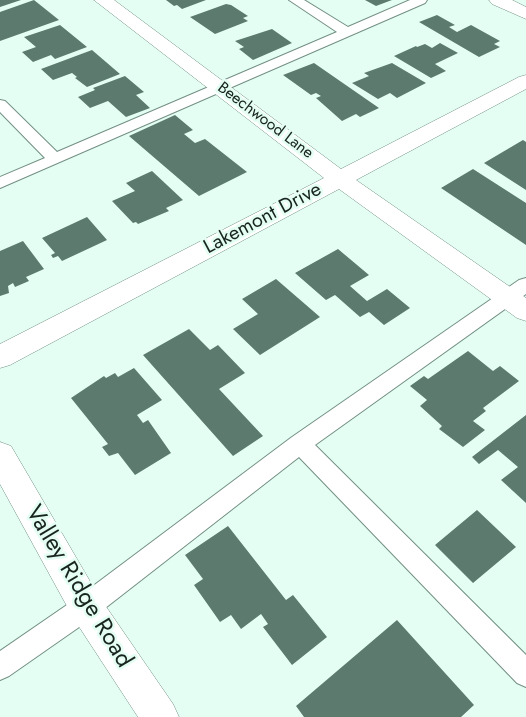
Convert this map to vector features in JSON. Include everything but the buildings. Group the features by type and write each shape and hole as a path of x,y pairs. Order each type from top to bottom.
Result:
{"street":[{"name":"Beechwood Lane","path":"103,0 220,86 340,179 526,311"},
{"path":"498,0 526,14"},
{"name":"Lakemont Drive","path":"0,357 526,81"},
{"name":"Valley Ridge Road","path":"0,455 86,607 160,717"}],"lane":[{"path":"295,0 347,32"},
{"path":"0,183 421,0"},
{"path":"0,104 55,159"},
{"path":"0,667 86,607 300,444 526,285"},
{"path":"300,444 526,674"}]}
